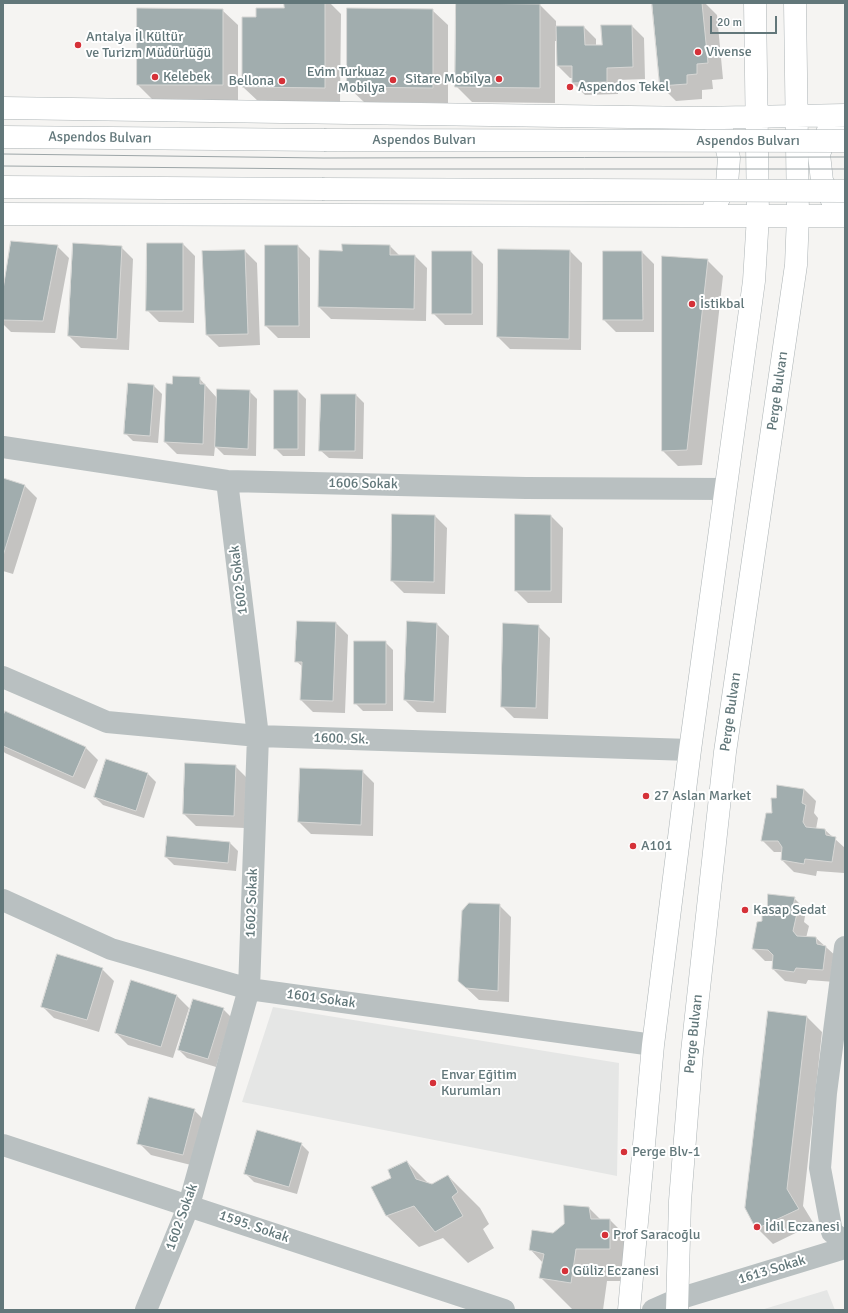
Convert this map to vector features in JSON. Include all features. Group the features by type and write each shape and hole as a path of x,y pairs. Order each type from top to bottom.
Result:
{"main road":[{"path":"629,1310 653,1045 690,750 754,281 758,216 755,3"},
{"name":"Perge Bulvarı","path":"678,1305 680,1201 691,1059 725,752 796,265 798,216 795,3"},
{"path":"3,108 699,118 845,115"},
{"path":"691,216 713,208 727,184 729,158 722,130 699,118"},
{"path":"845,119 829,128 819,154 822,181 835,206 845,210"},
{"name":"Aspendos Bulvarı","path":"3,137 324,140 845,141"},
{"path":"3,187 845,191"},
{"path":"3,214 845,216"}],"street":[{"name":"1606 Sokak","path":"3,447 227,481 526,488 725,488"},
{"name":"1602 Sokak","path":"146,1310 189,1205 249,989 258,736 227,481"},
{"name":"1600. Sk.","path":"3,677 106,722 258,736 690,750"},
{"name":"1601 Sokak","path":"3,900 111,949 249,989 653,1045"},
{"path":"845,947 826,1093 820,1168 832,1232 845,1242"},
{"name":"1595. Sokak","path":"3,1145 504,1310"},
{"name":"1613 Sokak","path":"678,1305 700,1293 845,1248"},
{"path":"653,1310 678,1305"}],"shaded area":[{"name":"Envar Eğitim Kurumları","path":"273,1007 619,1063 617,1176 242,1102"},
{"path":"827,1290 835,1310 761,1310"}],"building":[{"path":"284,3 325,3 325,88 242,87 242,17 256,17 256,8 284,8"},
{"path":"456,3 540,4 540,88 455,87"},
{"path":"652,3 702,3 708,63 697,64 697,74 687,75 687,84 660,86"},
{"path":"137,8 223,9 223,85 137,85"},
{"path":"347,8 433,9 433,88 347,87"},
{"path":"601,25 632,25 633,67 607,68 607,82 572,83 572,66 557,66 556,26 584,26 585,45 602,45"},
{"path":"11,241 58,245 43,321 3,320 3,290"},
{"path":"73,243 122,246 117,339 68,336"},
{"path":"147,243 183,243 183,311 146,311"},
{"path":"342,244 390,245 390,255 415,255 414,309 318,307 319,250 342,251"},
{"path":"265,245 298,245 299,326 265,326"},
{"path":"498,249 570,250 569,339 497,337"},
{"path":"245,250 248,334 206,335 202,251"},
{"path":"432,251 472,251 472,314 432,314"},
{"path":"603,251 642,251 643,320 603,320"},
{"path":"662,256 708,259 687,450 662,451"},
{"path":"173,376 200,377 200,384 205,384 203,444 164,442 166,383 172,384"},
{"path":"128,383 154,385 150,436 124,434"},
{"path":"217,389 250,390 248,449 215,447"},
{"path":"274,390 298,390 298,449 274,449"},
{"path":"321,394 356,394 355,451 319,451"},
{"path":"3,478 25,485 3,556"},
{"path":"392,514 435,515 434,582 391,581"},
{"path":"515,514 551,515 551,591 515,591"},
{"path":"297,621 336,622 333,701 300,700 302,662 295,662"},
{"path":"407,621 437,623 434,702 404,700"},
{"path":"503,623 539,625 536,708 501,707"},
{"path":"354,641 386,641 386,704 354,704"},
{"path":"5,711 86,747 73,777 3,746 3,716"},
{"path":"106,759 148,773 136,811 94,797"},
{"path":"185,763 236,765 234,816 183,814"},
{"path":"300,768 363,770 361,825 298,822"},
{"path":"777,785 804,789 802,803 806,805 803,822 806,827 825,829 826,835 836,837 832,862 805,859 804,864 781,860 782,847 778,841 761,841 766,813 772,813 771,798 776,798"},
{"path":"167,836 230,842 228,863 165,857"},
{"path":"768,894 795,897 792,912 797,913 793,931 797,936 816,937 817,944 826,946 823,970 796,968 794,972 772,969 773,955 768,950 752,949 757,922 762,921 762,907 767,907"},
{"path":"469,903 500,904 498,991 466,988 458,981 462,911"},
{"path":"57,954 103,968 87,1020 41,1007"},
{"path":"131,980 177,995 161,1047 115,1033"},
{"path":"193,999 224,1008 208,1059 178,1050"},
{"path":"768,1011 807,1016 787,1189 799,1209 756,1229 745,1208"},
{"path":"149,1097 195,1109 183,1155 137,1144"},
{"path":"257,1130 302,1143 289,1187 244,1174"},
{"path":"407,1161 416,1179 432,1184 448,1175 458,1192 452,1197 463,1216 435,1232 414,1206 386,1216 371,1187 391,1178 388,1170"},
{"path":"564,1205 589,1207 591,1219 610,1219 610,1249 576,1249 571,1283 539,1278 544,1254 529,1250 532,1230 553,1233 564,1224"}],"tram line":[{"path":"3,154 323,158 845,157"},
{"path":"3,166 323,169 845,169"}],"place":[{"name":"Antalya İl Kültür ve Turizm Müdürlüğü","path":"78,45"},
{"name":"Vivense","path":"698,52"},
{"name":"Kelebek","path":"155,77"},
{"name":"Sitare Mobilya","path":"499,79"},
{"name":"Evim Turkuaz Mobilya","path":"393,80"},
{"name":"Bellona","path":"282,81"},
{"name":"Aspendos Tekel","path":"570,87"},
{"name":"İstikbal","path":"692,304"},
{"name":"27 Aslan Market","path":"646,796"},
{"name":"A101","path":"633,846"},
{"name":"Kasap Sedat","path":"745,910"},
{"name":"Envar Eğitim Kurumları","path":"433,1083"},
{"name":"Perge Blv-1","path":"624,1152"},
{"name":"İdil Eczanesi","path":"757,1227"},
{"name":"Prof Saracoğlu","path":"605,1235"},
{"name":"Güliz Eczanesi","path":"565,1271"}]}
